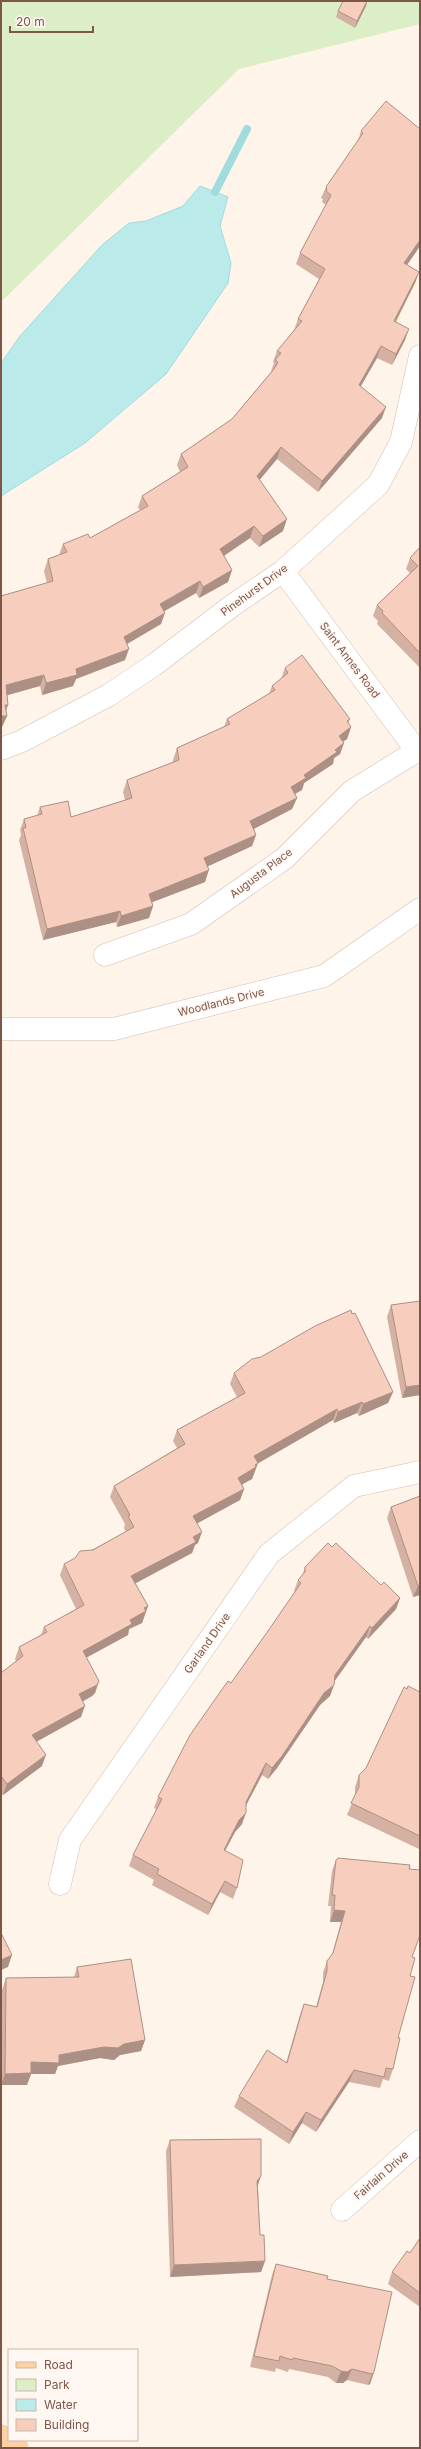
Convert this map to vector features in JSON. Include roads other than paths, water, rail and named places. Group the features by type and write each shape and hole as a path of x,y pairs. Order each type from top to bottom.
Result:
{"main road":[{"path":"1,2436 17,2448"}],"street":[{"name":"Pinehurst Drive","path":"1,750 22,741 109,694 154,665 233,605 283,571 378,485 400,442 420,356"},
{"name":"Saint Annes Road","path":"283,571 418,749"},
{"name":"Augusta Place","path":"105,955 191,924 285,858 352,791 418,749"},
{"name":"Woodlands Drive","path":"1,1029 114,1029 324,976 420,909"},
{"name":"Garland Drive","path":"60,1884 70,1840 269,1554 354,1486 420,1472"},
{"name":"Fairlain Drive","path":"342,2210 420,2141"}],"water":[{"path":"200,186 228,197 220,226 231,263 228,283 166,374 85,443 1,496 1,363 20,336 102,245 129,223 146,221 183,206"}],"waterway":[{"path":"215,192 247,129"}]}
